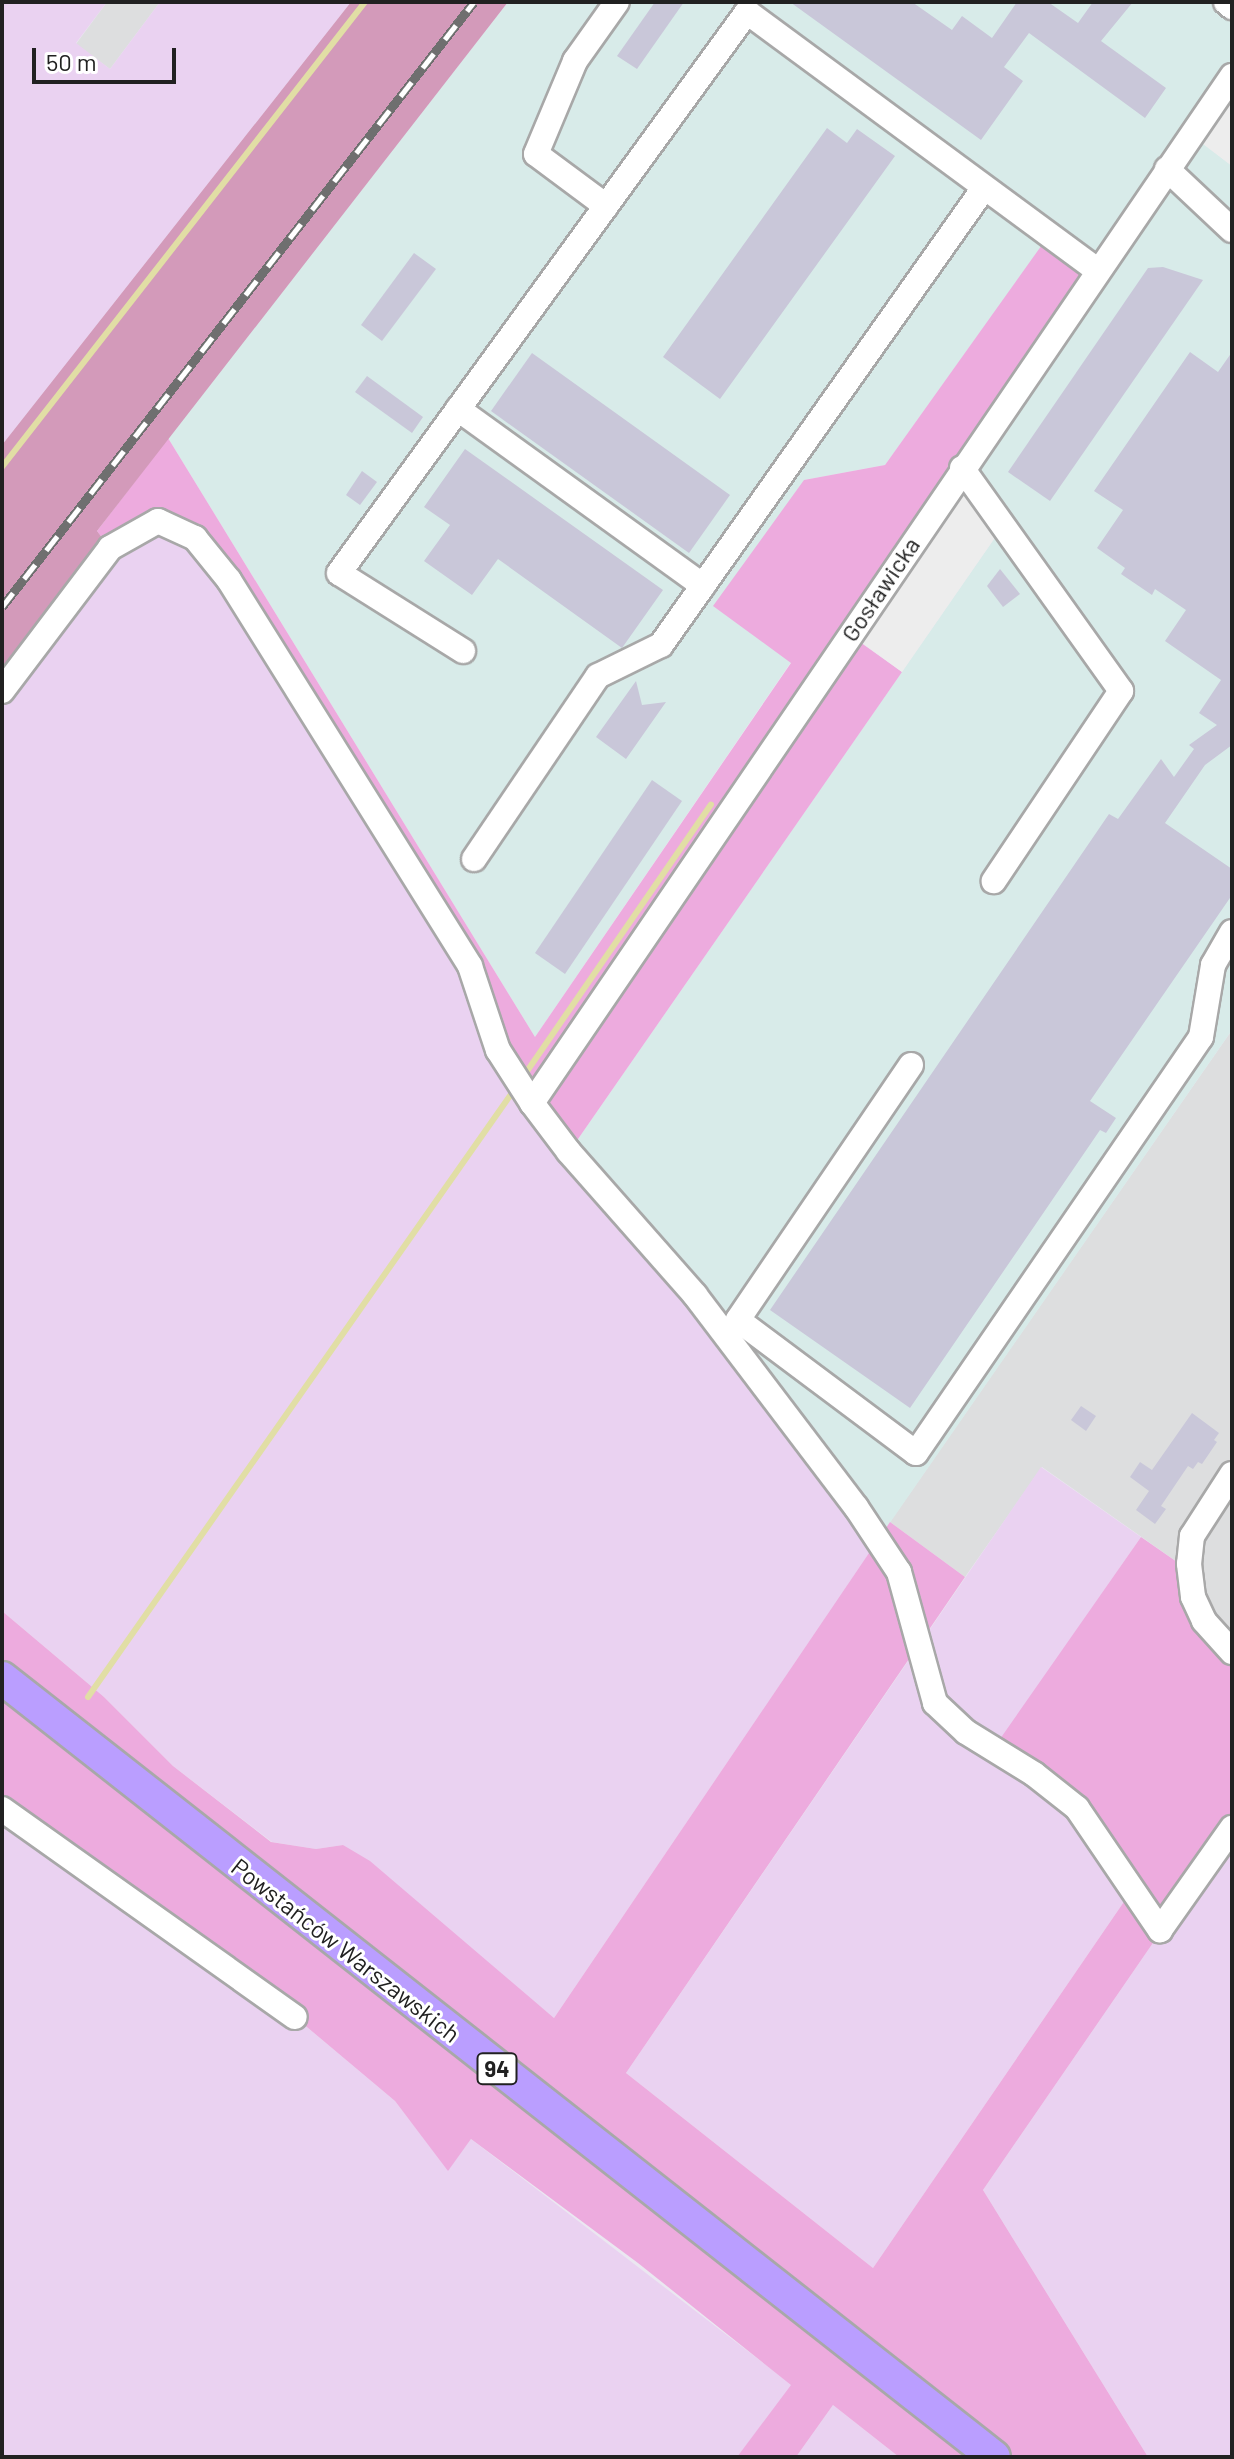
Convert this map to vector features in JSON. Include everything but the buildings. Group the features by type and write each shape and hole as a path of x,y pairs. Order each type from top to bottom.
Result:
{"main road":[{"name":"Powstańców Warszawskich","path":"2,1678 994,2457"}],"street":[{"path":"606,206 536,154 575,61 617,2"},
{"path":"1226,2 1232,7"},
{"path":"463,651 339,573 606,206 741,5 1097,270"},
{"name":"Gosławicka","path":"532,1103 1232,76"},
{"path":"1167,169 1232,230"},
{"path":"474,859 598,676 661,645 984,188"},
{"path":"458,409 703,586"},
{"path":"962,468 1121,691 994,881"},
{"path":"2,691 110,548 158,521 195,538 229,580 470,966 498,1050 532,1103 569,1152 695,1295 856,1507 899,1572 935,1703 966,1732 1034,1774 1077,1808 1160,1930 1232,1828"},
{"path":"911,1065 738,1320 916,1453 1201,1037 1213,965 1232,932"},
{"path":"1232,1474 1192,1536 1189,1564 1193,1597 1204,1621 1232,1652"},
{"path":"2,1809 295,2017"}],"shaded area":[{"path":"2,2 107,2 76,43 110,69 160,2 351,2 2,445"},
{"path":"107,2 160,2 110,69 76,44"},
{"path":"351,2 508,2 97,531 110,548 2,690 2,445"},
{"path":"508,2 1232,2 1232,76 1192,135 1232,166 1232,1030 878,1540 569,1152 1003,526 962,468 1049,236 885,465 804,480 791,662 535,1037 168,438"},
{"path":"1232,76 1232,166 1191,135"},
{"path":"1049,235 1097,270 850,635 902,672 569,1152 532,1103 470,966 229,580 158,522 110,548 97,531 168,438 535,1037 791,663 713,606 804,480 885,465"},
{"path":"962,468 1003,526 902,672 850,634"},
{"path":"158,521 195,538 470,966 498,1050 878,1540 554,2018 343,1845 316,1849 272,1842 173,1766 104,1697 2,1611 2,691 110,548"},
{"path":"1232,1030 1232,1652 1190,1571 1042,1467 965,1577 890,1522"},
{"path":"1041,1467 1141,1537 994,1749 1034,1774 1132,1890 873,2268 626,2073"},
{"path":"890,1522 965,1577 626,2073 873,2268 1132,1890 1077,1808 993,1749 1141,1537 1190,1571 1232,1652 1232,1828 983,2190 1148,2457 899,2457 833,2405 796,2457 737,2457 791,2385 638,2263 471,2139 448,2171 395,2101 295,2017 2,1809 2,1611 104,1697 173,1766 271,1842 316,1849 343,1845 370,1861 554,2018"},
{"path":"2,1809 295,2017 395,2101 448,2170 471,2139 792,2385 737,2457 2,2457"},
{"path":"1232,1828 1232,2457 1148,2457 983,2190"},
{"path":"833,2405 899,2457 796,2457"}],"waterway":[{"path":"2,467 365,2"},
{"path":"523,1077 711,804"},
{"path":"88,1697 516,1087"}],"railway":[{"path":"2,607 474,2"}]}
